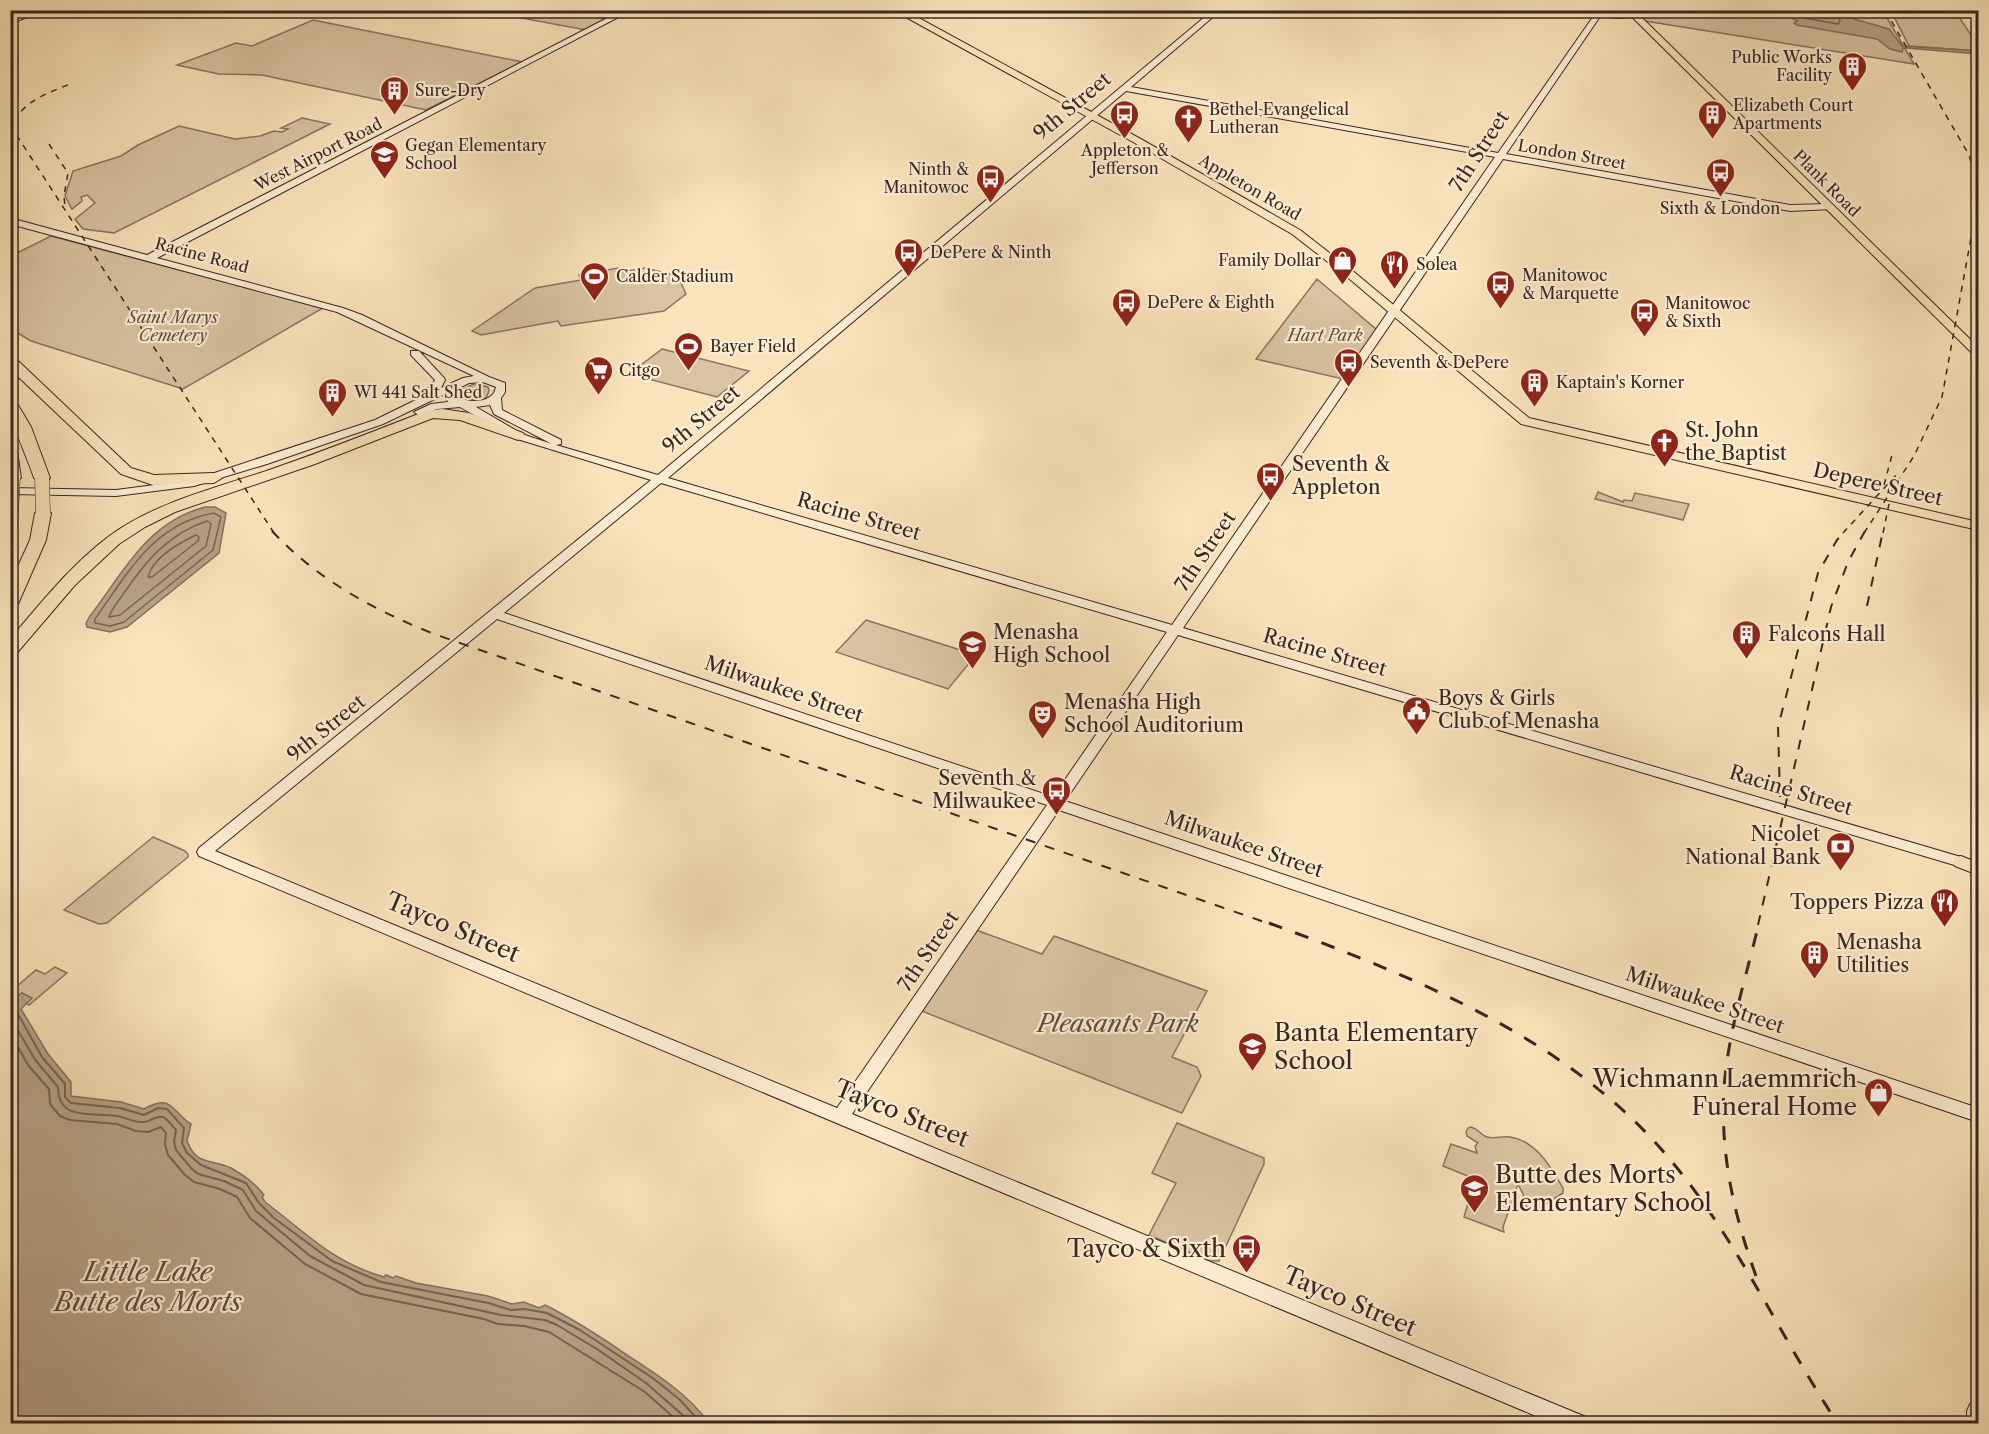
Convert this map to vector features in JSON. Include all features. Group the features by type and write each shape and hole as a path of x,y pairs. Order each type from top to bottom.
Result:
{"highway":[{"path":"10,361 126,471 162,481 220,480"},
{"path":"10,403 24,427 42,478 44,513 38,540 10,604"},
{"path":"70,582 113,541 170,508 320,457 425,416 441,412 455,413 518,436"},
{"path":"10,452 11,514"},
{"path":"10,650 99,548 129,525 220,480"}],"main road":[{"name":"Appleton Road","path":"897,10 1091,115 1296,232 1525,421"},
{"name":"Plank Road","path":"1632,13 1978,353"},
{"name":"Depere Street","path":"1525,421 1978,526"},
{"path":"1961,862 1978,867"},
{"path":"1977,1424 1978,1412"}],"street":[{"path":"10,22 41,10"},
{"name":"West Airport Road","path":"149,258 629,10"},
{"name":"9th Street","path":"204,852 659,480 1218,10"},
{"path":"1583,10 1617,15 1632,13"},
{"name":"7th Street","path":"841,1116 1602,11"},
{"name":"London Street","path":"1123,88 1803,209 1829,207"},
{"name":"Racine Road","path":"10,221 327,306 350,314 403,342 492,380"},
{"name":"Racine Road","path":"403,342 452,375 453,387"},
{"path":"364,427 429,393 439,384 439,377 415,352"},
{"path":"12,484 116,493 220,480 405,411 453,387 476,379 492,380 501,385 502,389 496,398 495,407 500,414 577,453"},
{"path":"453,387 450,391 450,399 518,436 659,480"},
{"path":"10,498 126,498 170,493 327,448 425,410 484,403 496,398"},
{"name":"Racine Street","path":"659,480 1961,862"},
{"name":"Milwaukee Street","path":"496,614 1978,1114"},
{"name":"Tayco Street","path":"204,852 1579,1424"}],"green space":[{"path":"484,11 561,11 607,19 586,30"},
{"path":"1634,11 1883,11 1914,64 1645,21"},
{"path":"1891,11 1955,11 1973,38 1978,39 1978,51 1909,46"},
{"path":"313,20 523,62 426,110 262,75 219,74 177,65 236,43 252,46"},
{"path":"302,118 330,124 114,233 83,229 75,219 95,203 87,195 81,197 82,201 72,209 65,196 73,171 121,156 138,145 179,126 235,139 260,136 274,131 282,132 288,129 281,128"},
{"name":"Saint Marys Cemetery","path":"51,236 323,308 183,389 31,341 11,329 11,256"},
{"name":"Calder Stadium","path":"618,268 621,272 645,268 678,276 686,294 664,311 561,326 558,321 481,335 472,331 535,288 581,280 579,275"},
{"name":"Hart Park","path":"1317,279 1377,330 1343,379 1256,359"},
{"name":"Bayer Field","path":"662,349 749,371 717,397 629,374"},
{"path":"474,384 488,387 486,398 470,400 461,396 461,390"},
{"path":"1598,492 1623,502 1624,500 1632,501 1635,493 1689,504 1683,520 1595,499"},
{"path":"866,620 976,655 948,689 836,652"},
{"path":"153,837 185,851 188,857 107,923 99,924 64,910"},
{"name":"Pleasants Park","path":"976,930 1042,954 1054,936 1207,991 1172,1057 1197,1067 1201,1076 1182,1113 924,1012 923,1009"},
{"path":"55,967 67,973 29,1005 26,1003 31,999 22,993 11,1001 16,987 36,970 45,974"},
{"path":"1177,1123 1264,1158 1264,1164 1219,1261 1210,1261 1149,1235 1176,1183 1152,1173"},
{"path":"1471,1127 1487,1137 1510,1137 1528,1144 1548,1164 1563,1188 1563,1193 1534,1212 1526,1206 1518,1184 1503,1227 1504,1232 1464,1217 1475,1179 1443,1166 1451,1144 1477,1153 1475,1146 1478,1143 1467,1136 1466,1132"}],"water":[{"path":"1775,11 1825,11 1850,15 1866,14 1853,17 1889,29 1902,46 1978,51 1978,54 1906,48 1903,48 1902,52 1890,49 1877,39 1797,25 1794,23 1798,21"},
{"path":"205,507 215,507 226,513 219,553 127,627 110,632 87,627 86,623 90,616 138,551 167,524"},
{"name":"Little Lake Butte des Morts","path":"22,993 32,998 21,1009 48,1054 71,1082 71,1096 121,1102 144,1109 166,1103 191,1124 187,1141 195,1154 205,1160 231,1168 244,1176 264,1195 262,1197 265,1202 334,1255 384,1277 386,1275 393,1278 396,1276 416,1283 488,1296 512,1304 524,1302 539,1308 545,1305 659,1376 691,1402 709,1423 11,1423 10,1001"}],"railway":[{"path":"1864,533 1914,456 1942,397 1977,205 1976,178 1969,155 1885,10"},
{"path":"17,133 15,120 26,107 39,98 70,84"},
{"path":"10,125 274,533"},
{"path":"49,144 68,173 64,196 65,207"},
{"path":"1884,485 1892,455"},
{"path":"1843,533 1897,474"},
{"path":"1883,533 1889,504"},
{"path":"1780,797 1778,727 1818,573 1837,540 1845,531"},
{"path":"1758,925 1831,607 1848,562 1865,531"},
{"path":"1867,606 1883,531"},
{"path":"274,533 308,564 347,592 434,634 1273,925"},
{"path":"1269,923 1377,965 1484,1015 1535,1044 1583,1077 1628,1115 1668,1157 1715,1220 1838,1424"},
{"path":"1756,1276 1741,1230 1730,1184 1723,1113 1729,1047 1759,923"}],"place":[{"name":"Public Works Facility","path":"1853,92"},
{"name":"Sure-Dry","path":"394,116"},
{"name":"Appleton & Jefferson","path":"1125,140"},
{"name":"Elizabeth Court Apartments","path":"1712,140"},
{"name":"Bethel Evangelical Lutheran","path":"1188,144"},
{"name":"Gegan Elementary School","path":"384,180"},
{"name":"Sixth & London","path":"1720,198"},
{"name":"Ninth & Manitowoc","path":"990,204"},
{"name":"DePere & Ninth","path":"909,278"},
{"name":"Family Dollar","path":"1342,286"},
{"name":"Solea","path":"1395,290"},
{"name":"Calder Stadium","path":"595,302"},
{"name":"Manitowoc & Marquette","path":"1501,310"},
{"name":"DePere & Eighth","path":"1126,328"},
{"name":"Manitowoc & Sixth","path":"1644,338"},
{"name":"Bayer Field","path":"689,372"},
{"name":"Seventh & DePere","path":"1349,388"},
{"name":"Citgo","path":"598,396"},
{"name":"Kaptain's Korner","path":"1535,408"},
{"name":"WI 441 Salt Shed","path":"333,418"},
{"name":"St. John the Baptist","path":"1664,468"},
{"name":"Seventh & Appleton","path":"1271,502"},
{"name":"Falcons Hall","path":"1747,660"},
{"name":"Menasha High School","path":"972,670"},
{"name":"Boys & Girls Club of Menasha","path":"1417,736"},
{"name":"Menasha High School Auditorium","path":"1043,740"},
{"name":"Seventh & Milwaukee","path":"1057,816"},
{"name":"Nicolet National Bank","path":"1841,872"},
{"name":"Toppers Pizza","path":"1945,928"},
{"name":"Menasha Utilities","path":"1815,980"},
{"name":"Banta Elementary School","path":"1253,1072"},
{"name":"Wichmann Laemmrich Funeral Home","path":"1878,1118"},
{"name":"Butte des Morts Elementary School","path":"1474,1214"},
{"name":"Tayco & Sixth","path":"1247,1274"}]}
